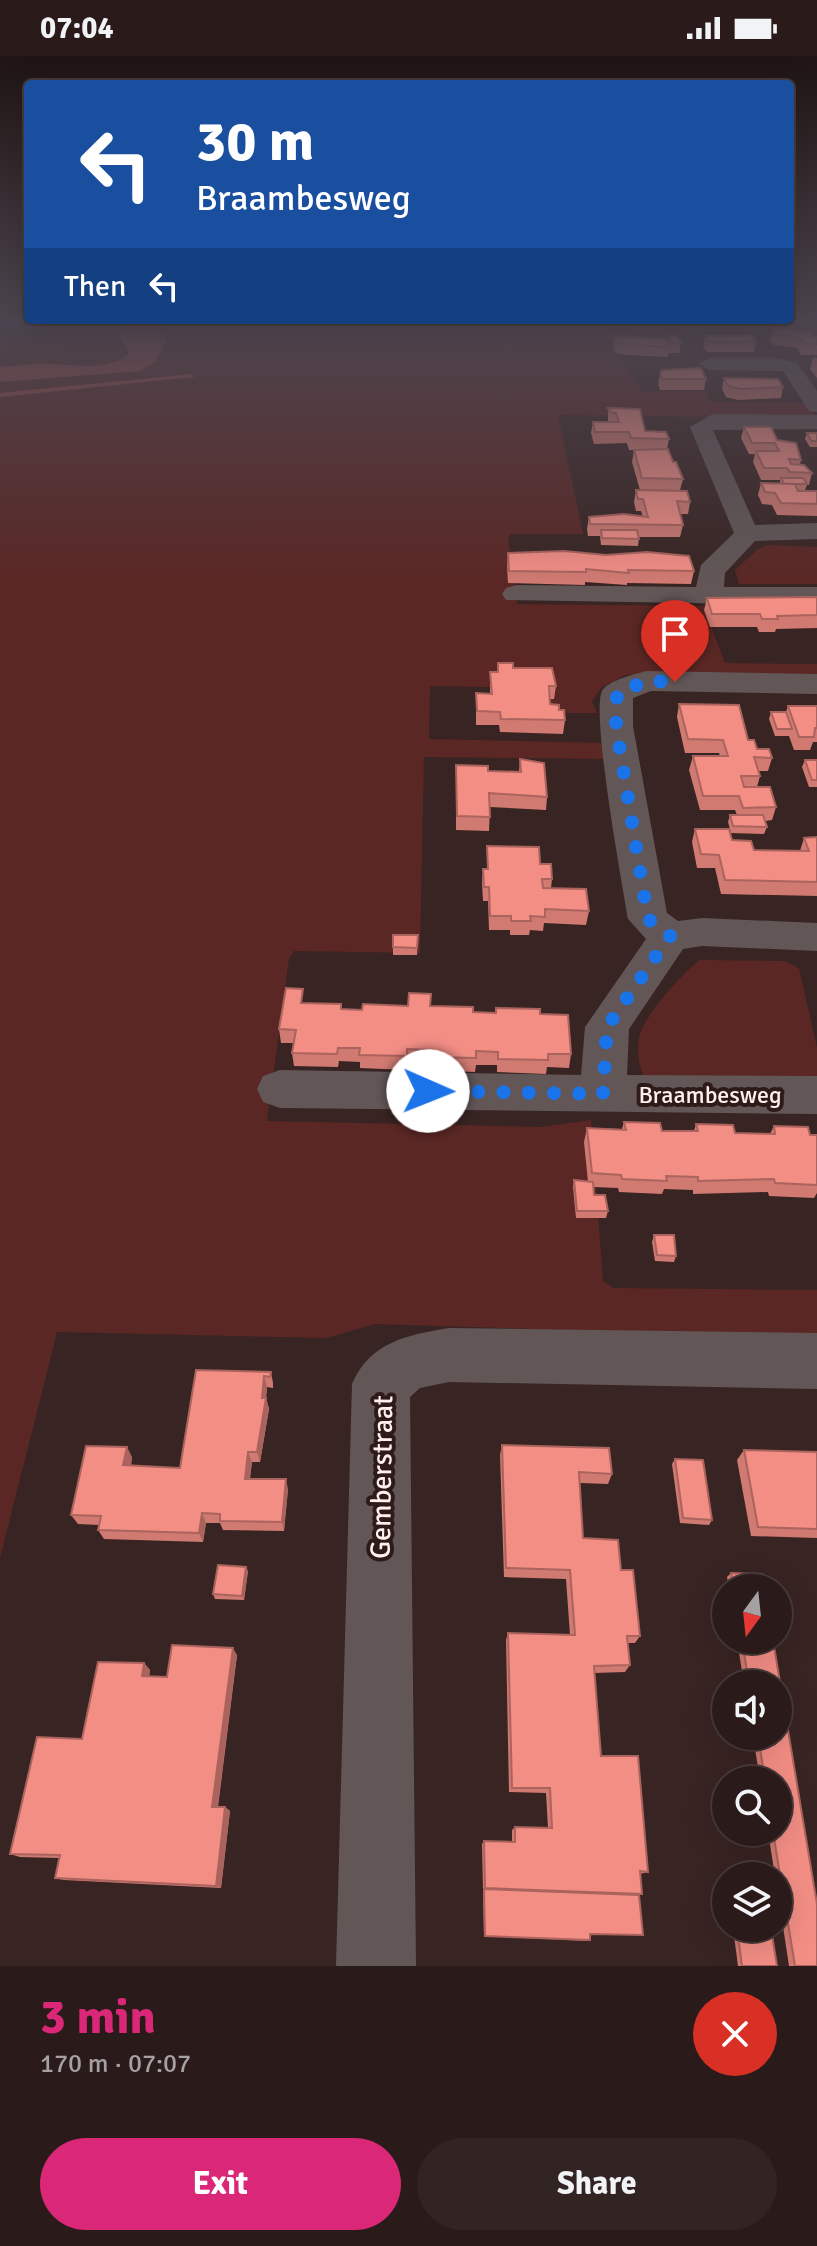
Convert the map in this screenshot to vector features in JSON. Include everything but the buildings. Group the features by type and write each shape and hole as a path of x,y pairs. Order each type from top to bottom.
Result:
{"street":[{"path":"748,533 742,526 701,427 713,421 817,422"},
{"path":"710,594 711,571 748,533 817,531"},
{"path":"516,594 817,596"},
{"path":"814,948 702,932 670,936 648,919 616,726 617,693 647,681 817,684"},
{"name":"Braambesweg","path":"603,1094 607,1027 670,936"},
{"name":"Braambesweg","path":"280,1089 817,1095"},
{"name":"Gemberstraat","path":"376,1966 381,1384 406,1363 449,1355 817,1361"}],"shaded area":[{"path":"0,407 810,407 816,418 558,415 583,534 510,534 508,539 517,604 703,606 725,663 817,664 817,676 626,675 602,687 592,701 597,713 535,713 531,688 430,686 429,739 604,743 606,759 424,757 420,953 294,951 289,959 267,1121 541,1127 591,1120 603,1281 613,1288 817,1290 817,1338 375,1324 327,1338 57,1332 0,1559"},
{"path":"768,545 817,547 817,584 739,584 735,570 758,549"},
{"path":"700,960 785,961 799,968 817,1048 817,1076 806,1081 645,1080 638,1054 642,1029 668,992"}],"route":[{"path":"428,1091 603,1094 607,1027 670,936 648,919 616,726 617,693 647,681 675,682"}]}
